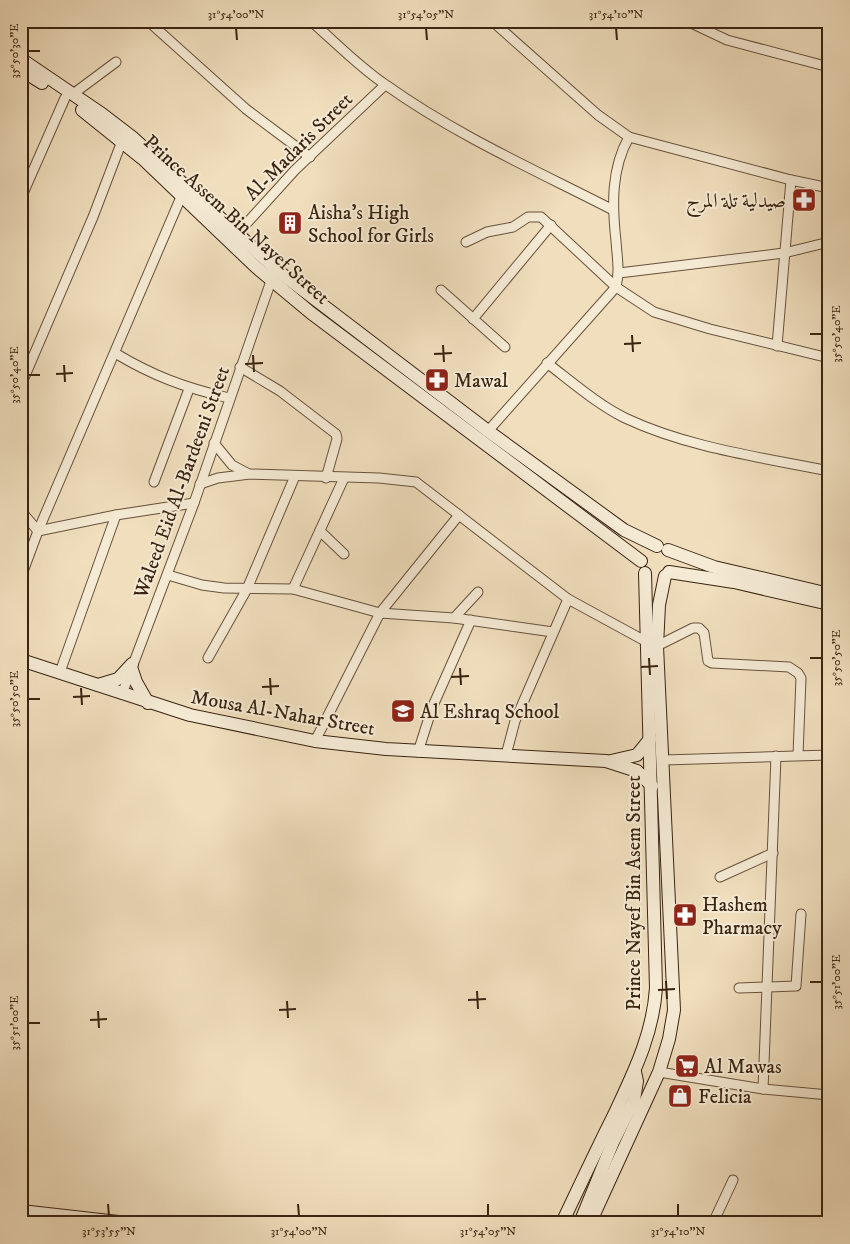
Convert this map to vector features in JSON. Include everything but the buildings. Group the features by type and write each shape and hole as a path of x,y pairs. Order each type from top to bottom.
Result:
{"main road":[{"name":"Prince Assem Bin Nayef Street","path":"21,59 69,96 122,141 271,281 643,567"},
{"name":"Prince Assem Bin Nayef Street","path":"21,70 69,96 132,137 278,271 488,431 624,530 658,548 714,567 829,594"},
{"path":"667,574 672,559 658,548 645,552 643,567 654,578 667,574 734,582 829,604"},
{"name":"Prince Nayef Bin Asem Street","path":"590,1223 658,1072 670,1039 675,996 664,760 643,567"},
{"name":"Prince Nayef Bin Asem Street","path":"562,1223 634,1072 649,1036 655,1011 650,739 652,644 667,574"},
{"name":"Mousa Al-Nahar Street","path":"21,660 148,703 200,717 315,741 418,752 606,761 637,755 650,739"},
{"path":"98,685 118,678 132,666 136,682 148,703"},
{"name":"Mousa Al-Nahar Street","path":"606,761 637,771 652,786"},
{"path":"582,1217 634,1100 636,1081 634,1072"},
{"path":"21,1211 127,1223"},
{"path":"21,1220 41,1223"}],"street":[{"path":"148,21 246,109 310,157"},
{"path":"311,21 385,85 454,127 613,210"},
{"path":"492,21 598,115 629,136 791,180 829,188"},
{"path":"687,21 727,40 829,68"},
{"path":"21,198 69,96 116,62"},
{"name":"Al-Madaris Street","path":"237,234 310,157 385,85"},
{"path":"488,431 616,287 619,273 613,210 621,150 629,136"},
{"path":"21,385 93,217 122,141"},
{"path":"777,346 791,180"},
{"path":"21,577 38,532 180,196"},
{"path":"466,242 487,232 513,227 532,216 540,217 551,225 616,287 654,312 681,321 829,358"},
{"path":"473,319 551,225"},
{"path":"619,273 784,253 829,242"},
{"name":"Waleed Eid Al-Bardeeni Street","path":"122,694 194,503 271,281"},
{"path":"441,290 505,347"},
{"path":"115,353 146,372 189,389 229,398"},
{"path":"547,363 585,392 624,417 652,429 698,444 829,470"},
{"path":"240,367 280,391 336,434 337,439 326,478"},
{"path":"154,482 189,389"},
{"path":"214,443 232,465 250,474"},
{"path":"200,484 218,478 250,474 326,478 379,478 416,482 568,599 652,644 694,628 699,628 704,633 708,661 712,663 789,667 795,670 801,678 798,755"},
{"path":"208,658 247,589 295,476"},
{"path":"293,589 344,478"},
{"path":"38,532 116,514 194,503"},
{"path":"21,511 38,532"},
{"path":"60,672 116,514"},
{"path":"315,741 380,613 459,515"},
{"path":"320,531 344,554"},
{"path":"168,575 202,585 247,589 293,589 380,613 454,618 553,632"},
{"path":"454,618 478,592"},
{"path":"506,755 515,721 568,599"},
{"path":"418,752 432,708 471,620"},
{"path":"664,760 829,755"},
{"path":"764,1089 776,756"},
{"path":"720,877 772,853"},
{"path":"739,988 796,986 802,914"},
{"path":"658,1072 764,1089 829,1095"},
{"path":"713,1223 733,1180"}],"place":[{"name":"صيدلية تلة المرج","path":"804,200"},
{"name":"Aisha's High School for Girls","path":"290,223"},
{"name":"Mawal","path":"437,380"},
{"name":"Al Eshraq School","path":"403,711"},
{"name":"Hashem Pharmacy","path":"685,915"},
{"name":"Al Mawas","path":"687,1066"},
{"name":"Felicia","path":"680,1096"}]}
